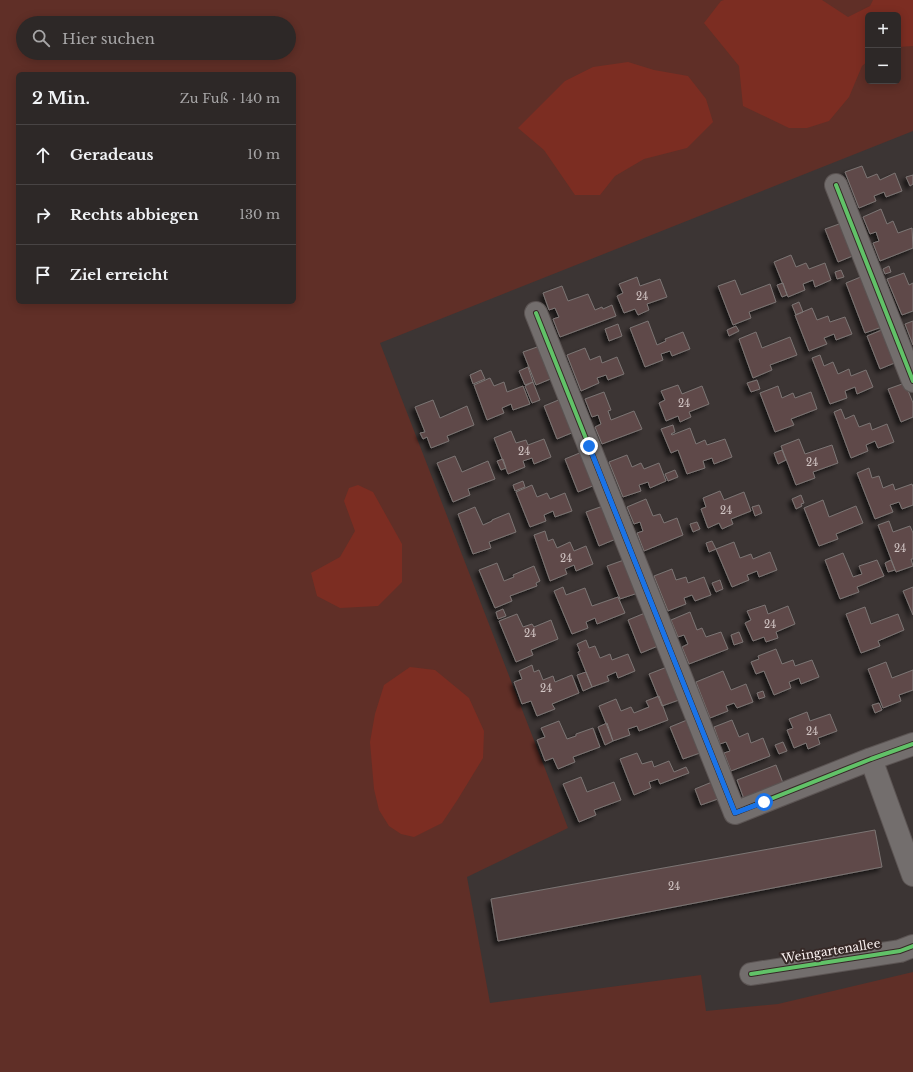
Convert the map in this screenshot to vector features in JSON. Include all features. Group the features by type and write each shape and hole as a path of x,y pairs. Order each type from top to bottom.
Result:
{"street":[{"path":"836,185 913,381"},
{"path":"536,313 735,813 913,744"},
{"path":"871,759 913,875"},
{"name":"Weingartenallee","path":"751,974 900,951 913,946"}],"shaded area":[{"path":"0,0 913,0 913,131 380,343 568,828 467,877 490,1003 701,975 706,1011 778,1004 913,972 913,1072 0,1072"},
{"path":"822,0 848,17 870,6 873,0 913,0 913,46 901,47 901,12 865,12 865,64 862,66 849,97 829,121 807,128 789,128 743,106 739,66 704,23 721,1"},
{"path":"628,62 654,70 688,76 706,99 713,122 687,148 644,159 615,176 600,195 575,195 544,150 518,128 565,81 593,67"},
{"path":"358,485 373,492 402,544 402,582 378,606 340,608 317,596 311,573 340,557 355,531 344,501 349,488"},
{"path":"410,667 435,670 469,698 484,731 483,758 458,799 442,823 414,837 401,834 389,826 379,810 374,789 370,742 375,714 384,685"}],"building":[{"path":"862,166 867,178 877,174 880,180 895,173 902,191 886,197 884,192 874,196 876,201 859,208 845,172"},
{"path":"913,175 913,184 910,186 906,177"},
{"path":"881,209 887,224 893,221 898,233 912,228 913,248 880,261 873,243 879,241 876,232 870,234 863,217"},
{"path":"842,223 855,255 838,262 825,229"},
{"path":"791,255 796,267 806,263 809,269 825,263 831,280 815,287 813,280 803,284 805,290 788,297 774,262"},
{"path":"889,266 891,272 885,274 883,269"},
{"path":"841,270 844,277 837,279 835,272"},
{"path":"904,273 909,285 913,283 913,311 902,315 887,279"},
{"path":"863,276 882,327 865,333 846,283"},
{"path":"637,277 640,286 660,279 667,297 647,304 649,310 638,315 635,309 624,313 617,296 623,293 619,284"},
{"path":"735,280 741,295 770,284 776,302 749,312 751,318 733,325 718,286"},
{"path":"783,283 787,295 782,297 777,285"},
{"path":"562,286 568,301 588,294 595,310 602,307 603,309 612,305 616,316 560,337 553,319 559,317 555,308 549,310 543,293"},
{"path":"799,302 803,312 796,315 792,305"},
{"path":"812,308 817,320 828,316 830,322 845,317 852,334 836,340 834,334 824,338 827,344 809,351 795,315"},
{"path":"648,321 657,345 666,341 665,339 683,332 690,349 672,356 670,351 661,354 663,360 645,367 630,328"},
{"path":"913,321 913,345 905,324"},
{"path":"618,324 622,336 609,341 605,329"},
{"path":"736,326 739,331 729,336 727,330"},
{"path":"884,329 897,362 880,369 867,336"},
{"path":"756,332 762,348 790,337 797,355 770,365 772,370 753,378 739,339"},
{"path":"540,346 553,378 536,385 523,352"},
{"path":"585,348 590,360 600,356 602,363 617,357 624,374 608,380 606,375 597,378 599,383 581,391 567,355"},
{"path":"820,355 824,366 833,362 838,374 849,369 851,376 866,370 873,387 857,394 855,387 845,391 847,398 830,404 812,358"},
{"path":"528,367 533,382 525,385 519,371"},
{"path":"481,370 485,379 473,384 470,375"},
{"path":"490,378 494,386 504,382 507,392 523,386 530,404 513,410 511,404 502,408 504,413 487,420 474,385"},
{"path":"757,380 760,389 751,392 747,383"},
{"path":"533,382 540,400 532,403 525,386"},
{"path":"905,383 913,403 913,417 901,422 888,389"},
{"path":"678,385 682,394 702,386 709,404 689,412 691,417 680,422 678,416 666,421 659,403 665,400 661,391"},
{"path":"778,386 782,398 793,393 795,398 811,392 817,409 791,419 794,425 775,432 760,393"},
{"path":"604,392 611,410 608,411 611,420 634,411 642,429 602,444 595,427 601,424 598,415 592,417 585,399"},
{"path":"561,399 574,432 557,439 544,406"},
{"path":"433,400 440,418 467,406 474,425 447,436 449,441 431,448 427,437 423,439 420,433 425,432 415,407"},
{"path":"841,409 845,419 854,415 859,427 870,423 872,430 887,424 894,442 878,448 875,441 866,445 868,451 851,458 834,412"},
{"path":"673,425 675,432 671,434 672,435 690,428 696,444 705,440 707,445 725,439 732,457 714,464 712,458 703,461 705,468 687,474 678,450 671,453 661,429"},
{"path":"511,431 516,443 526,440 528,445 544,439 551,457 534,464 532,458 523,461 525,467 508,474 494,438"},
{"path":"799,439 805,454 832,445 838,463 813,472 815,478 796,485 781,446"},
{"path":"782,450 786,460 778,464 774,453"},
{"path":"582,452 595,485 578,492 565,459"},
{"path":"627,455 632,467 641,463 644,469 659,463 666,481 650,488 648,482 639,485 641,491 623,497 609,462"},
{"path":"455,456 462,472 488,461 495,479 468,489 470,495 453,502 437,463"},
{"path":"503,459 506,468 501,470 497,461"},
{"path":"869,468 872,478 879,476 883,488 893,484 895,490 912,484 913,505 902,509 899,502 890,505 893,512 875,519 857,473"},
{"path":"675,470 678,477 668,481 665,474"},
{"path":"523,481 525,487 515,491 513,485"},
{"path":"532,485 537,497 547,493 550,499 565,493 572,511 555,517 553,511 544,515 546,521 530,527 516,492"},
{"path":"720,491 724,500 744,492 751,511 731,519 733,524 722,529 719,523 708,528 701,509 706,507 703,498"},
{"path":"801,495 804,503 796,509 792,499"},
{"path":"646,499 653,516 660,514 664,523 677,518 683,535 644,551 637,533 643,531 640,522 634,524 627,507"},
{"path":"823,500 829,517 856,506 863,523 836,534 838,539 819,546 804,508"},
{"path":"759,505 762,513 755,516 752,507"},
{"path":"603,506 616,539 599,546 586,512"},
{"path":"475,507 483,525 509,513 516,532 489,542 491,548 473,554 458,514"},
{"path":"889,521 893,532 910,526 913,533 913,559 911,559 913,566 896,572 878,525"},
{"path":"697,522 700,529 693,532 690,524"},
{"path":"545,531 548,541 553,539 557,548 570,542 574,551 586,546 593,564 576,571 574,565 565,569 567,574 550,581 534,535"},
{"path":"712,541 716,549 709,552 706,543"},
{"path":"734,542 740,558 751,554 753,559 770,552 777,570 759,577 757,571 747,575 749,580 732,587 716,549"},
{"path":"843,553 853,577 862,574 859,566 877,560 884,576 857,587 859,592 840,599 825,560"},
{"path":"624,560 638,593 620,599 607,566"},
{"path":"891,560 895,570 888,572 885,563"},
{"path":"497,563 504,581 514,577 513,575 534,566 540,581 536,583 537,586 510,596 512,601 495,608 479,570"},
{"path":"672,569 676,580 686,577 688,583 704,577 711,595 695,601 692,595 684,598 686,604 668,611 654,576"},
{"path":"720,580 723,589 716,592 712,583"},
{"path":"563,587 566,595 585,588 592,606 618,597 625,613 597,624 595,618 586,622 588,628 572,634 554,591"},
{"path":"913,587 913,615 903,591"},
{"path":"765,605 768,614 788,606 795,624 776,632 778,638 766,642 764,637 753,641 745,623 751,620 747,611"},
{"path":"865,607 871,624 898,614 904,630 878,641 880,646 861,653 846,614"},
{"path":"503,609 506,616 498,619 496,612"},
{"path":"690,612 697,630 702,628 706,637 721,632 728,649 689,664 682,647 688,644 684,635 678,637 671,620"},
{"path":"645,613 658,646 641,653 628,620"},
{"path":"517,614 523,627 532,624 534,627 551,620 558,639 531,650 533,655 516,662 499,621"},
{"path":"739,632 743,642 734,645 731,635"},
{"path":"586,640 589,648 595,646 600,658 610,654 612,660 628,654 635,671 618,678 616,672 607,676 609,681 592,687 578,652 580,651 577,644"},
{"path":"776,649 782,664 793,660 795,666 812,660 819,677 801,684 799,678 789,682 791,688 774,695 764,671 756,674 751,662 759,659 758,656"},
{"path":"886,662 892,678 913,670 913,690 899,695 901,701 883,708 868,669"},
{"path":"532,665 534,672 539,670 543,680 553,676 555,682 572,675 579,693 552,704 555,709 537,716 531,701 522,704 514,682 522,679 519,671"},
{"path":"667,667 679,700 662,706 649,674"},
{"path":"723,671 731,690 746,684 753,702 737,708 734,703 726,706 728,711 710,718 696,682"},
{"path":"586,672 592,687 583,691 577,675"},
{"path":"763,691 765,697 759,699 757,693"},
{"path":"659,696 668,720 639,731 637,726 628,729 630,735 613,741 599,706 616,699 621,711 631,707 634,713 649,707 646,701"},
{"path":"879,703 882,710 875,713 872,705"},
{"path":"807,712 810,721 830,714 837,731 818,738 820,744 808,749 806,743 794,748 787,730 793,728 789,719"},
{"path":"687,720 700,753 683,759 670,727"},
{"path":"732,720 739,737 748,733 751,743 763,738 770,756 731,771 724,753 730,751 726,742 720,744 714,727"},
{"path":"559,721 567,739 593,728 600,747 573,757 575,762 558,769 553,758 545,761 537,740 545,737 541,728"},
{"path":"607,723 613,741 605,745 598,727"},
{"path":"783,742 787,751 779,754 775,745"},
{"path":"637,753 642,764 652,761 654,767 669,761 674,772 686,767 689,773 660,784 658,779 649,782 651,788 634,795 620,759"},
{"path":"776,765 783,783 744,799 737,780"},
{"path":"581,777 587,792 614,782 621,800 594,810 596,815 579,822 563,784"},
{"path":"712,782 718,799 701,805 695,789"},
{"path":"875,830 882,867 498,941 491,899"}],"cycle path":[{"path":"836,185 913,381"},
{"path":"536,313 735,813 913,744"},
{"path":"751,974 900,951 913,946"}],"route":[{"path":"589,446 735,813 764,802"}]}
